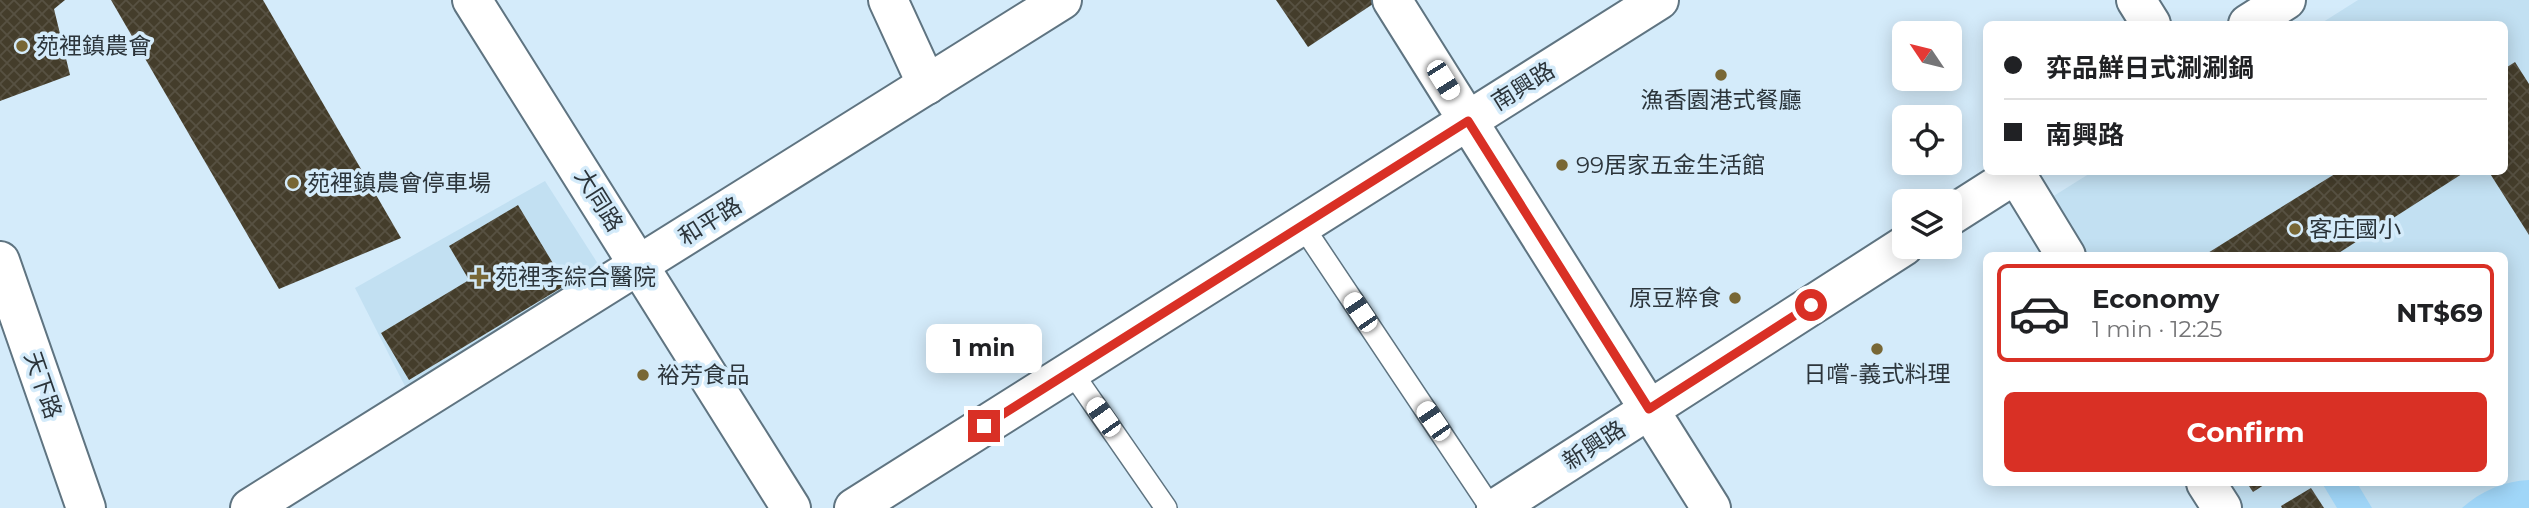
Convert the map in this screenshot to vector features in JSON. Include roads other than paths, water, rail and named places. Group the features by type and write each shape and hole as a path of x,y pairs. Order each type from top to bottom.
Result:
{"street":[{"name":"大同路","path":"472,0 791,508"},
{"path":"888,0 927,85"},
{"name":"和平路","path":"250,508 1062,0"},
{"path":"1392,0 1712,508"},
{"name":"南興路","path":"853,508 1659,0"},
{"path":"2136,0 2149,21"},
{"path":"2253,21 2286,0"},
{"path":"1962,208 2014,175"},
{"path":"2018,175 2064,252"},
{"name":"新興路","path":"1493,508 1892,254"},
{"name":"天下路","path":"0,261 86,508"},
{"path":"2208,486 2222,508"}],"lane":[{"path":"1302,225 1493,508"},
{"path":"1071,371 1166,508"}],"place":[{"name":"苑裡鎮農會","path":"22,46"},
{"name":"漁香園港式餐廳","path":"1721,75"},
{"name":"99居家五金生活館","path":"1562,165"},
{"name":"苑裡鎮農會停車場","path":"293,183"},
{"name":"客庄國小","path":"2295,229"},
{"name":"苑裡李綜合醫院","path":"479,277"},
{"name":"原豆粹食","path":"1735,298"},
{"name":"日嚐-義式料理","path":"1877,349"},
{"name":"裕芳食品","path":"643,375"}]}
